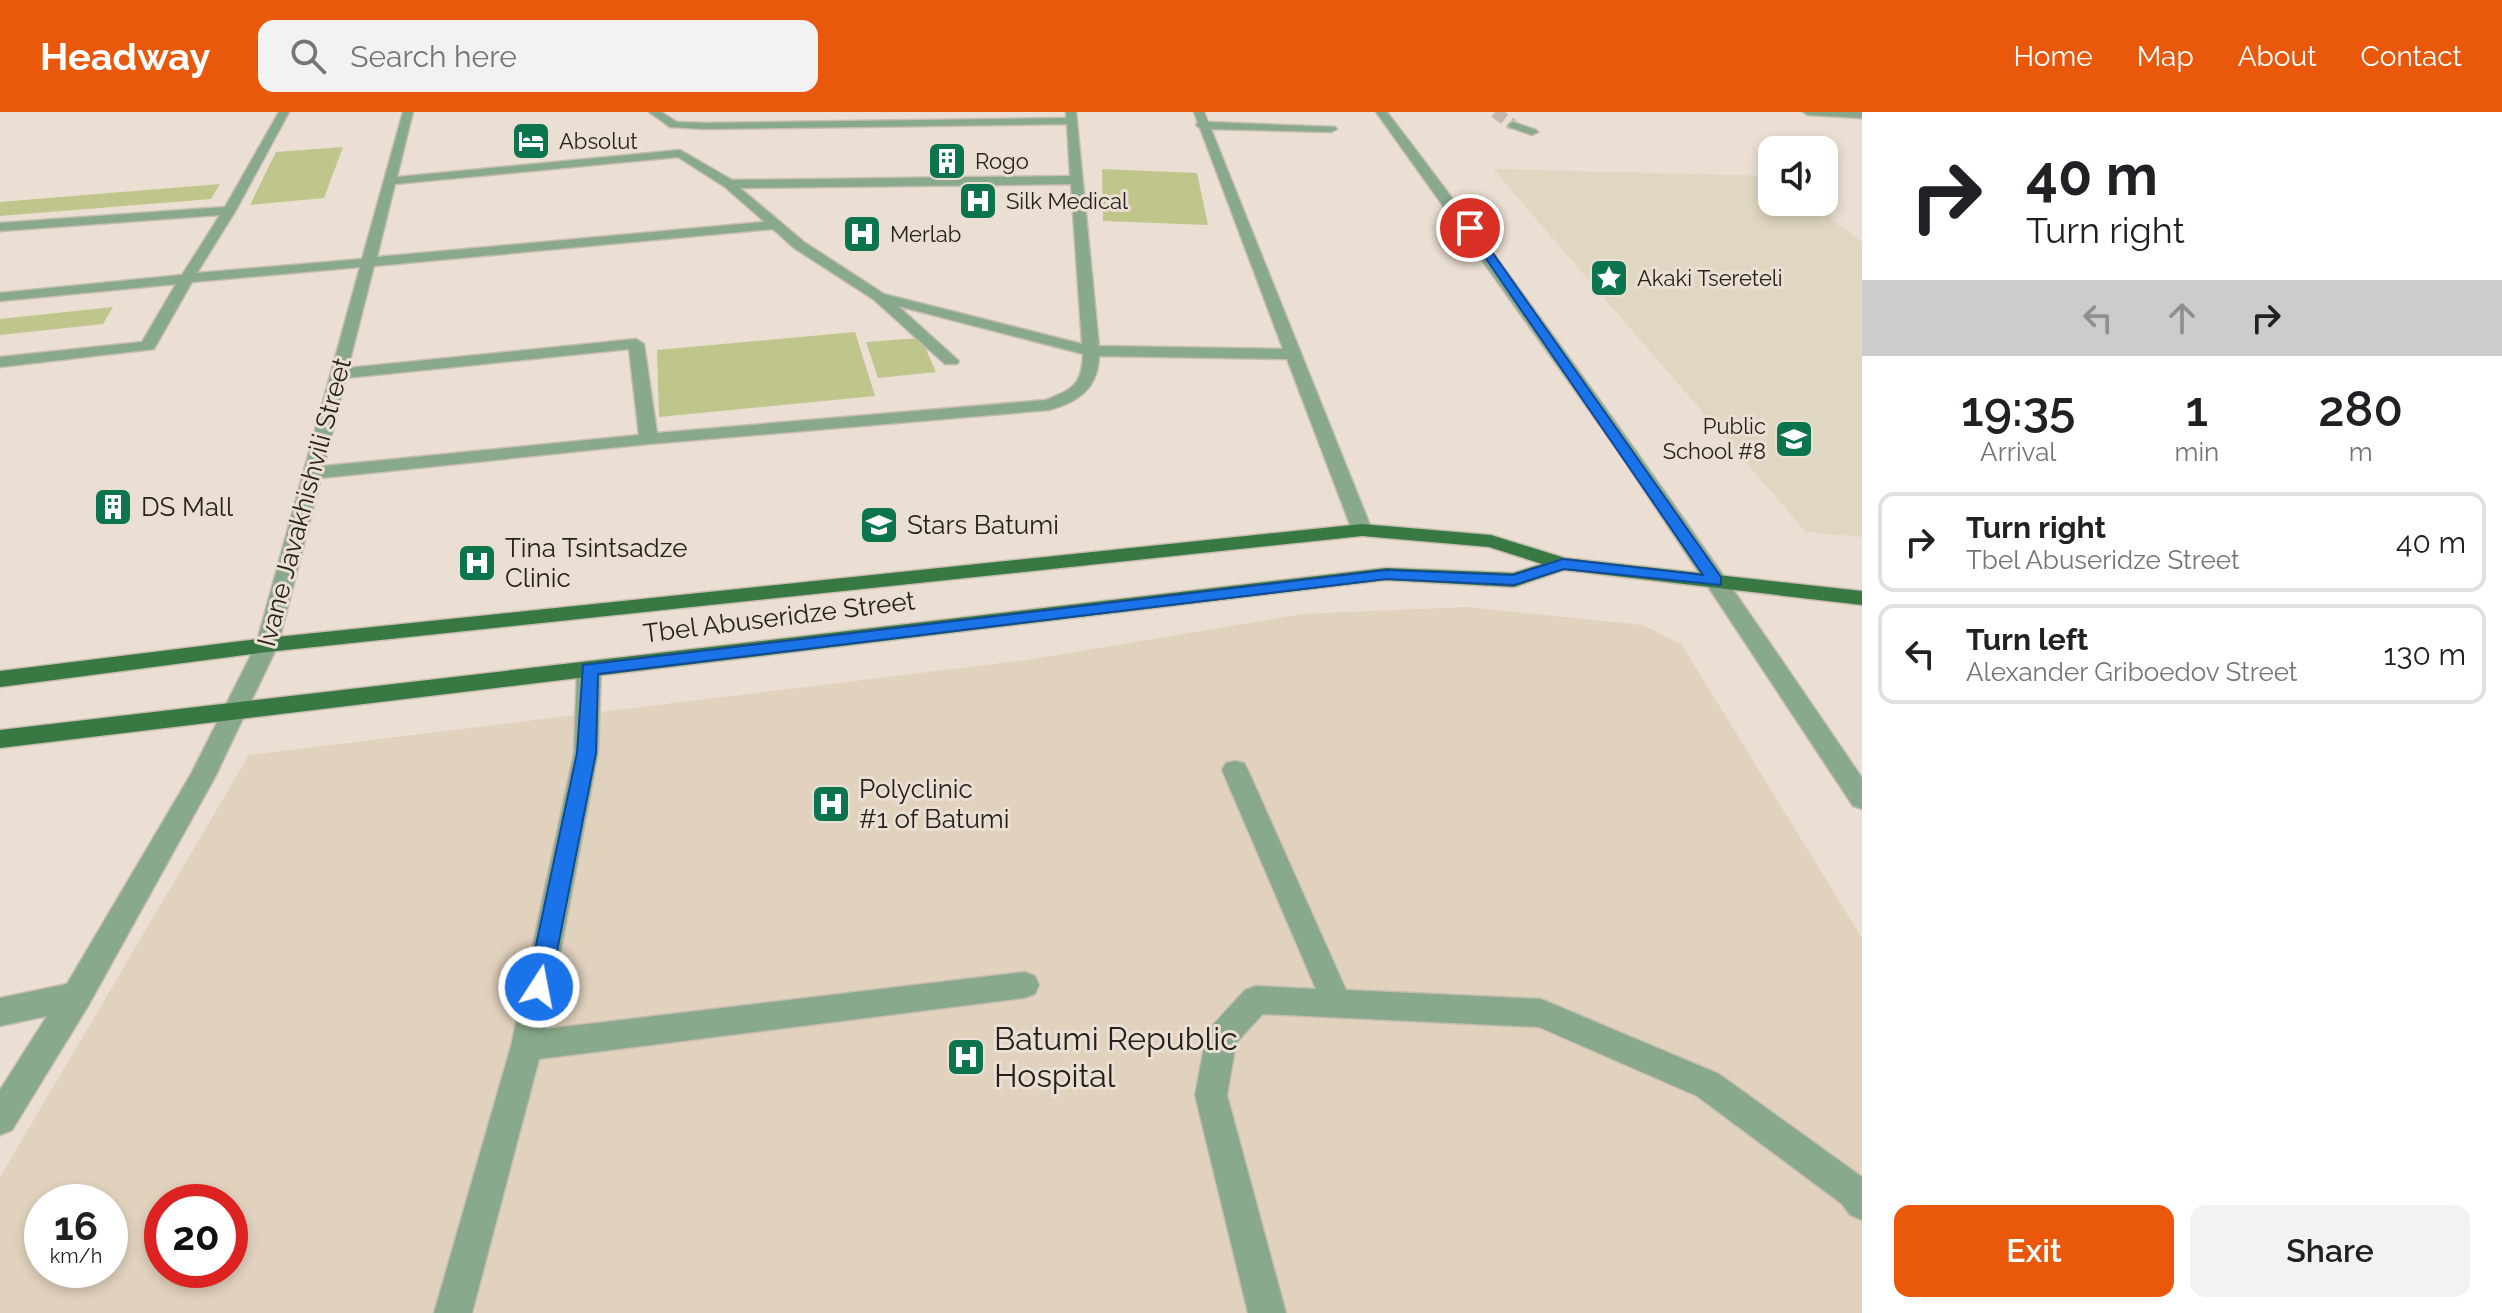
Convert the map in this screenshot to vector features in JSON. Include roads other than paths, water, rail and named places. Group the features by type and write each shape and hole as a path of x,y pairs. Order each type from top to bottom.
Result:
{"main road":[{"name":"Tbel Abuseridze Street","path":"0,679 267,645 1362,530 1491,541 1563,564 1862,598"},
{"name":"Tbel Abuseridze Street","path":"0,739 1386,574 1514,580 1563,564"}],"street":[{"path":"0,362 148,346 185,277 230,210 284,112"},
{"name":"Ivane Javakhishvili Street","path":"0,1119 77,996 202,777 267,645 408,112"},
{"path":"313,473 649,439 1049,405 1082,391 1091,375 1091,351 1071,116 674,125 654,112"},
{"path":"945,121 966,112"},
{"path":"1381,112 1487,251 1716,581 1862,799"},
{"path":"1808,112 1862,115"},
{"path":"1331,129 1200,119 1362,530"},
{"path":"1513,125 1532,132"},
{"path":"390,181 680,153 729,184 799,245 878,296 951,361"},
{"path":"729,184 1076,180"},
{"path":"0,227 230,210"},
{"path":"0,297 185,277 488,254 774,225"},
{"path":"878,296 1091,351 1292,354"},
{"path":"339,374 636,344 649,439"},
{"path":"453,1313 527,1046 586,753 589,669"},
{"path":"1235,770 1337,1003"},
{"path":"527,1046 1024,985"},
{"path":"0,1012 77,996"},
{"path":"1267,1313 1211,1095 1222,1037 1256,1000 1541,1013 1708,1085 1854,1192 1862,1203"}],"tunnel":[{"path":"1495,112 1513,125"}],"place":[{"name":"Absolut","path":"531,141"},
{"name":"Rogo","path":"947,161"},
{"name":"Silk Medical","path":"978,201"},
{"name":"Merlab","path":"862,234"},
{"name":"Akaki Tsereteli","path":"1609,278"},
{"name":"Public School #8","path":"1794,439"},
{"name":"DS Mall","path":"113,507"},
{"name":"Stars Batumi","path":"879,525"},
{"name":"Tina Tsintsadze Clinic","path":"477,563"},
{"name":"Polyclinic #1 of Batumi","path":"831,804"},
{"name":"Batumi Republic Hospital","path":"966,1057"}]}
